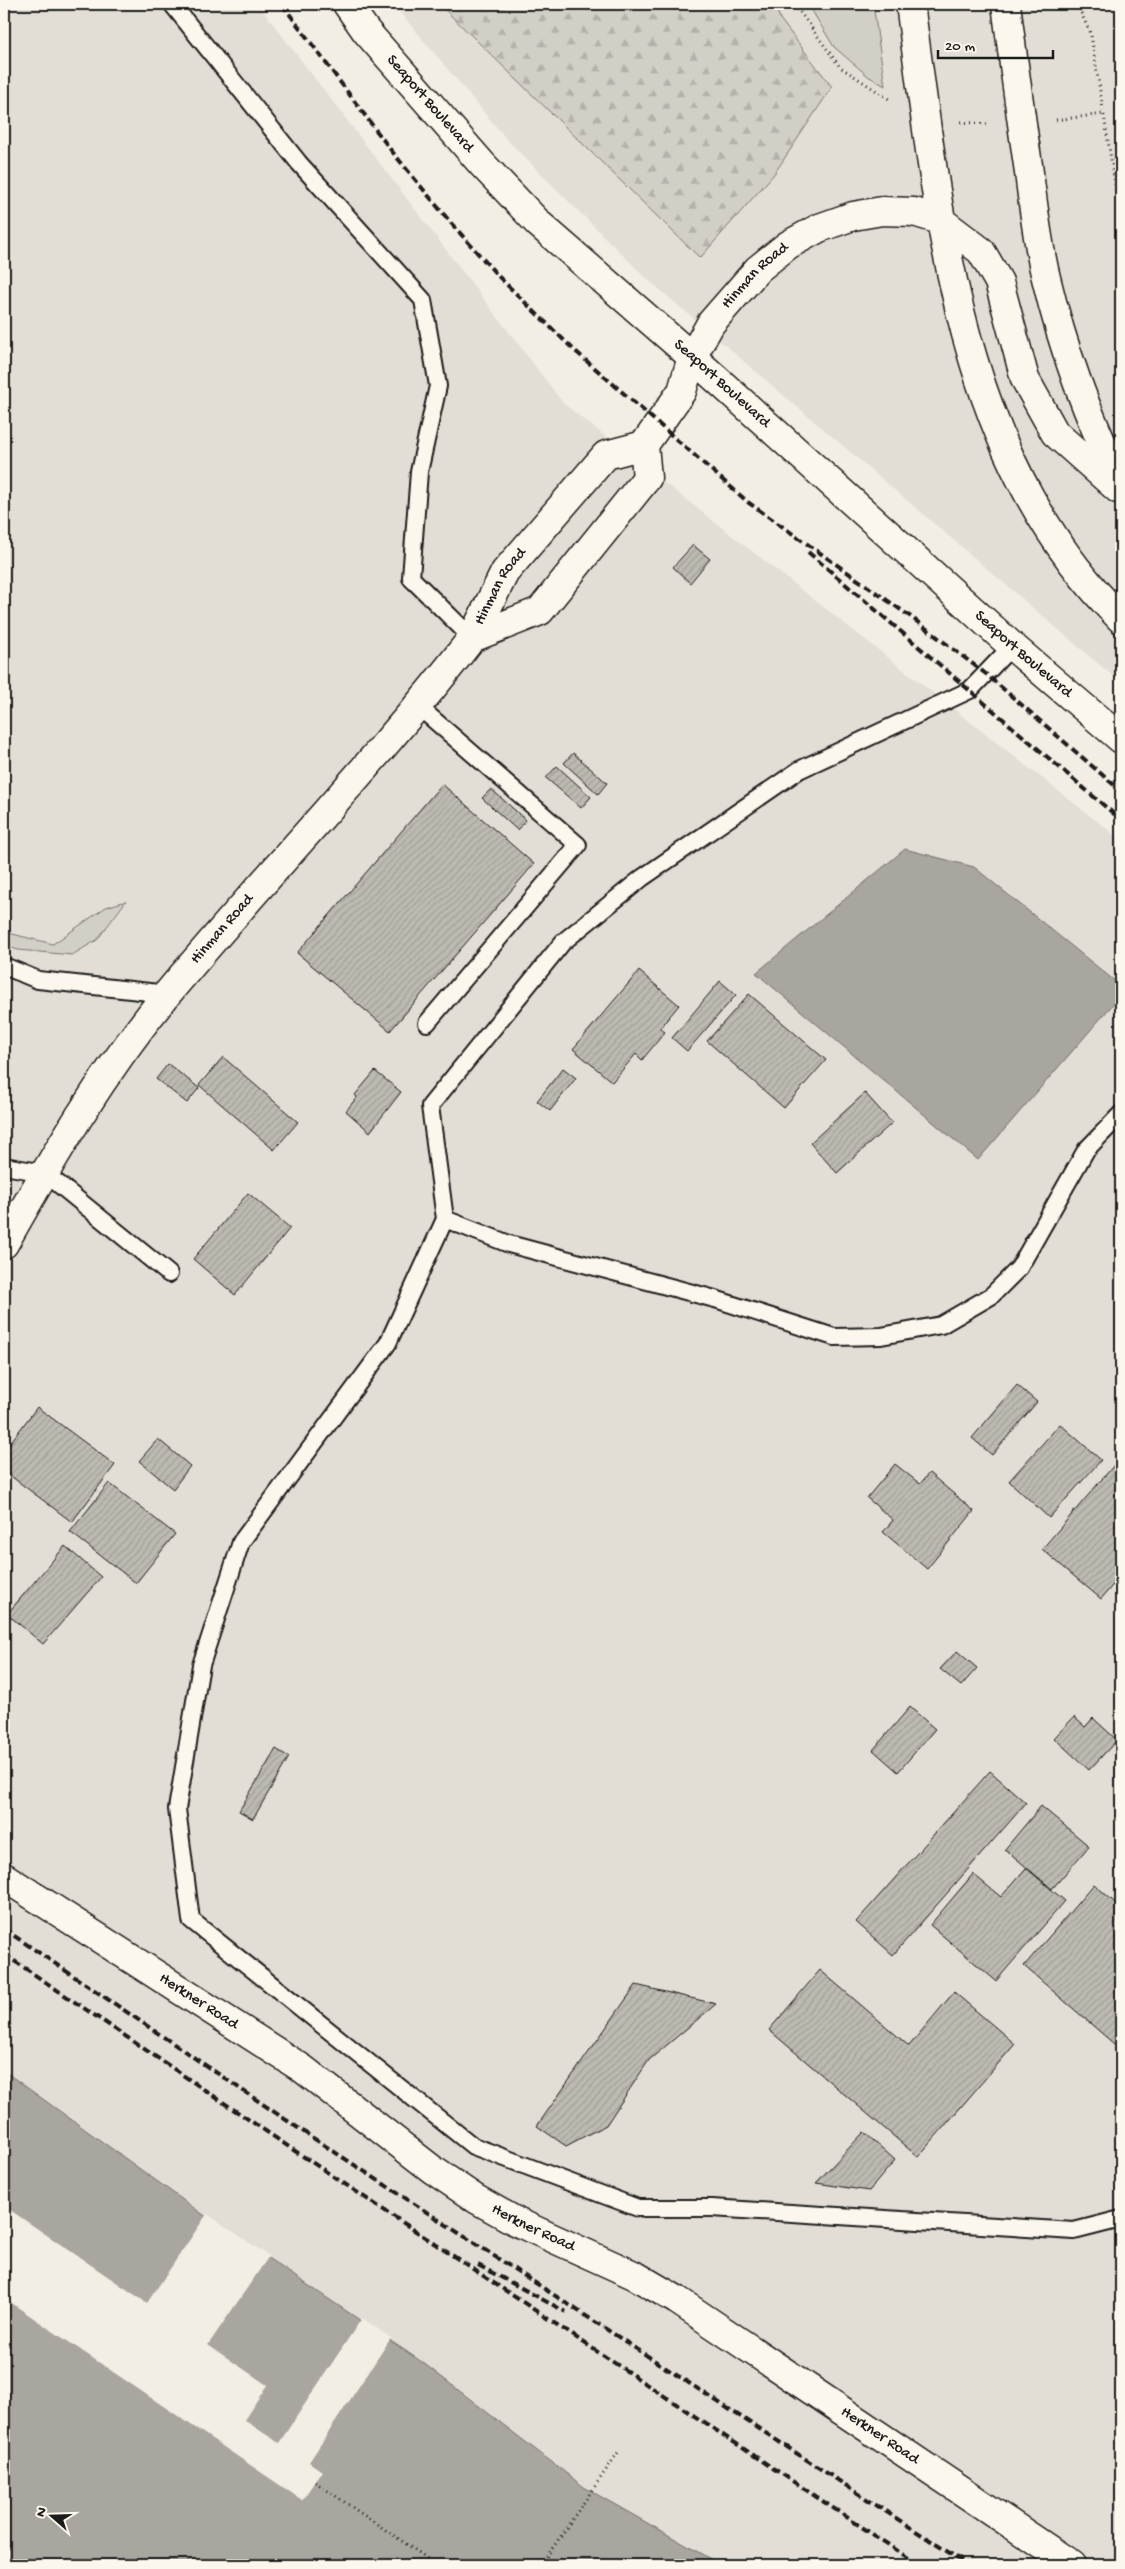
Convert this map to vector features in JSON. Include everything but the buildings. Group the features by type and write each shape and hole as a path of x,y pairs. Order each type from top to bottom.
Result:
{"street":[{"name":"Seaport Boulevard","path":"347,4 366,31 482,164 539,224 692,357 1012,646 1121,739"},
{"path":"910,4 940,220 955,294 972,359 996,427 1024,488 1055,539 1092,590 1121,619"},
{"path":"1006,4 1022,125 1046,276 1063,341 1103,447 1121,484"},
{"name":"Hinman Road","path":"4,1244 65,1137 115,1062 168,994 419,707 472,638 505,572 606,455 644,445 682,391 692,357 711,323 758,269 796,240 819,228 853,216 882,211 914,212 940,220 981,251 999,282 1025,379 1055,433 1121,492"},
{"name":"Hinman Road","path":"472,638 540,611 647,478 644,445"},
{"name":"Herkner Road","path":"4,1877 303,2069 433,2170 476,2199 517,2222 636,2276 677,2300 1072,2565"}],"lane":[{"path":"172,4 299,163 423,300 438,386 418,472 411,578 472,638"},
{"path":"1012,646 970,690 799,770 642,878 563,942 430,1106 445,1219 388,1343 241,1542 201,1665 177,1809 191,1920 473,2146 638,2208 712,2208 1074,2231 1121,2219"},
{"path":"419,707 578,845 427,1023"},
{"path":"4,966 38,980 168,994"},
{"path":"445,1219 509,1244 715,1300 834,1336 881,1336 941,1325 991,1296 1018,1268 1086,1150 1121,1114"},
{"path":"4,1166 44,1173 169,1274"}],"path":[{"path":"1077,4 1091,35 1121,221"},
{"path":"1080,10 1095,4"},
{"path":"1022,125 1103,114"},
{"path":"541,2565 619,2450"},
{"path":"315,2482 438,2565"}],"shaded area":[{"path":"4,4 258,4 564,404 1121,840 1121,2565 721,2565 584,2487 422,2362 201,2213 4,2071"},
{"path":"393,4 1121,4 1121,683 645,277 509,142"},
{"path":"905,849 974,867 1121,986 1121,995 978,1160 756,973"},
{"path":"4,2071 201,2213 422,2362 584,2487 721,2565 4,2565"}],"green space":[{"path":"439,4 775,4 780,19 832,87 774,174 700,258"},
{"path":"808,4 873,4 885,86 868,76 834,47"},
{"path":"126,901 97,940 72,955 18,950 4,945 4,932 53,944 106,907"}],"pier":[{"path":"4,2206 147,2303 207,2214 269,2256 208,2345 267,2385 244,2420 279,2443 362,2318 391,2338 309,2462 322,2471 302,2500 4,2298"}],"railway":[{"path":"282,4 390,149 451,223 499,277 573,349 749,503 911,617 986,674 1121,791"},
{"path":"808,552 1121,820"},
{"path":"4,1929 307,2134 968,2565"},
{"path":"4,1954 295,2151 919,2565"},
{"path":"478,2265 566,2312"}]}
